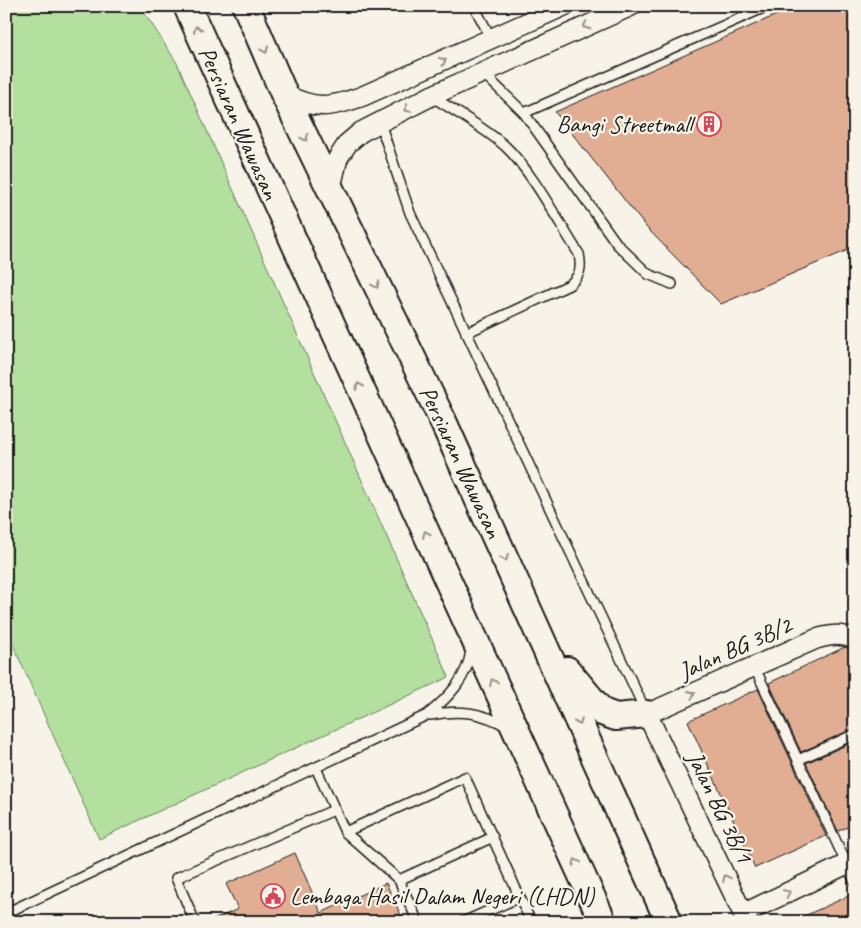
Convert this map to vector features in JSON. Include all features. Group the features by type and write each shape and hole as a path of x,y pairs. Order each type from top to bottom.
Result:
{"main road":[{"name":"Persiaran Wawasan","path":"187,6 603,922"},
{"name":"Persiaran Wawasan","path":"246,6 284,94 330,191 442,419 669,922"},
{"path":"546,648 602,712 616,717 647,714"}],"street":[{"path":"284,94 307,105 329,106 342,104 492,40 564,6"},
{"path":"330,191 338,158 348,143 380,123 431,96 631,6"},
{"name":"Jalan BG 3B/2","path":"647,714 816,639 830,635 850,637"},
{"name":"Jalan BG 3B/1","path":"647,714 745,918"},
{"path":"745,918 850,862"}],"lane":[{"path":"474,6 492,40"},
{"path":"524,113 768,6"},
{"path":"483,73 524,113 617,244 648,274 672,284"},
{"path":"431,96 488,132 506,147 521,164 580,254 582,266 578,277 568,285 466,333"},
{"path":"380,123 410,212 647,714"},
{"path":"6,913 427,715 445,700 460,682 470,662 474,638"},
{"path":"754,666 798,760 850,862 855,882"},
{"path":"427,715 449,711 474,712 516,731"},
{"path":"798,760 855,734"},
{"path":"316,768 345,832 398,880 418,922"},
{"path":"345,832 465,777 531,922"},
{"path":"195,922 176,878 334,810"},
{"path":"398,880 493,837"},
{"path":"463,922 520,897"}],"green space":[{"path":"6,6 140,6 177,63 449,677 99,839 6,629"}],"building":[{"name":"Bangi Streetmall","path":"797,6 855,6 855,247 721,304 646,227 555,112"},
{"path":"845,647 850,649 855,657 855,728 801,752 769,683"},
{"path":"758,689 826,836 755,868 688,721"},
{"path":"855,741 855,824 838,831 806,763"},
{"name":"Lembaga Hasil Dalam Negeri (LHDN)","path":"295,853 321,913 386,883 404,922 209,922 238,909 226,884"},
{"path":"855,893 855,922 791,922"}],"place":[{"name":"Bangi Streetmall","path":"709,124"},
{"name":"Lembaga Hasil Dalam Negeri (LHDN)","path":"273,896"}]}
